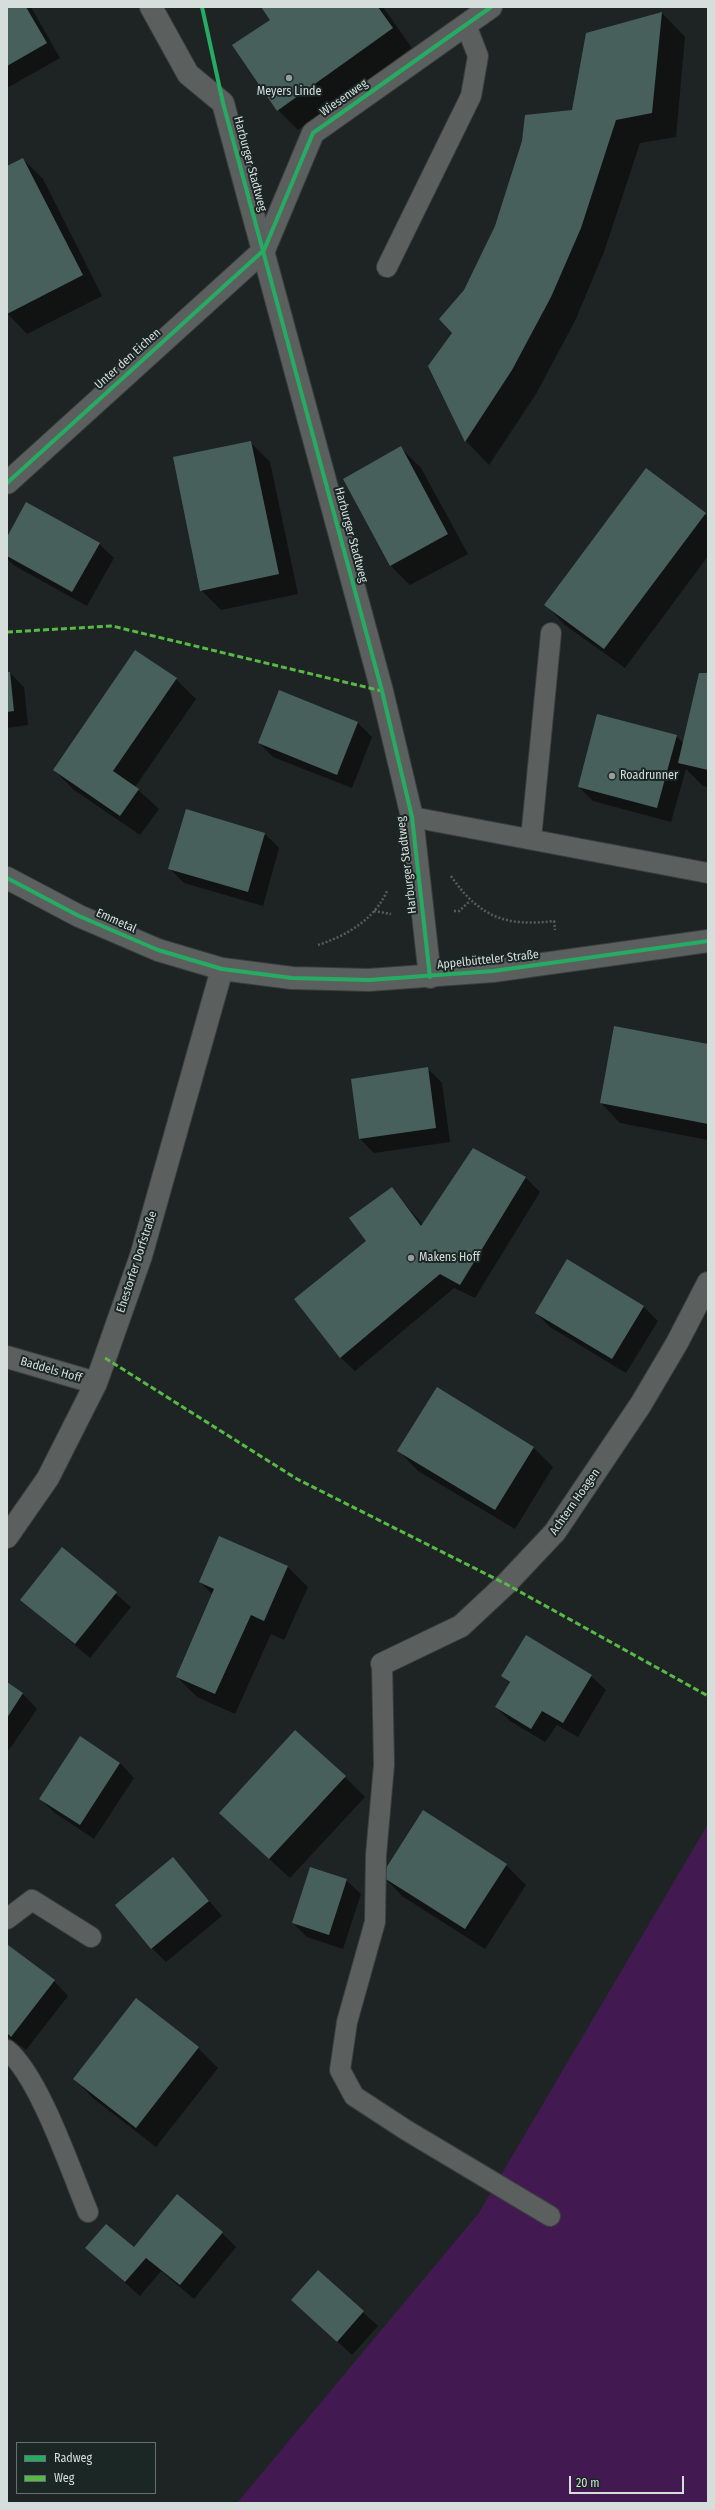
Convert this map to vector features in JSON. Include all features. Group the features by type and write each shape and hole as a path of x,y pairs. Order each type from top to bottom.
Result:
{"street":[{"name":"Harburger Stadtweg","path":"152,7 188,74 223,104 264,250 382,691 412,817 430,977"},
{"name":"Wiesenweg","path":"264,250 313,133 491,7"},
{"name":"Unter den Eichen","path":"7,483 264,250"},
{"name":"Emmetal","path":"7,878 79,916 158,950 222,969"},
{"name":"Appelbütteler Straße","path":"222,969 292,978 369,980 430,977 558,963 708,941"},
{"name":"Ehestorfer Dorfstraße","path":"7,1537 48,1478 96,1383 141,1256 222,969"},
{"name":"Achtern Hoagen","path":"382,1664 461,1626 506,1584 555,1532 641,1404 677,1343 708,1283"},
{"name":"Baddels Hoff","path":"7,1357 96,1383"}],"lane":[{"path":"387,267 471,96 478,56 466,25"},
{"path":"531,839 551,633"},
{"path":"412,817 708,873"},
{"path":"382,1664 384,1765 376,1856 375,1922 347,2022 340,2070 354,2096 406,2130 550,2216"},
{"path":"7,1919 32,1900 91,1937"},
{"path":"7,2050 15,2057 36,2090 88,2212"}],"path":[{"path":"447,869 470,901 498,919 516,923 554,921 558,963"},
{"path":"316,946 342,936 363,922 385,896 389,885"}],"shaded area":[{"path":"708,1824 708,2503 237,2503 478,2214"}],"building":[{"path":"7,7 26,7 47,43 7,66"},
{"name":"Meyers Linde","path":"261,7 378,7 393,28 277,111 232,45 270,20"},
{"path":"662,12 652,113 616,120 581,228 551,297 512,370 465,442 428,366 452,333 439,319 464,290 495,226 522,141 525,115 572,110 586,33"},
{"path":"23,158 83,275 7,314 7,166"},
{"path":"251,441 279,574 200,591 173,457"},
{"path":"401,446 448,534 390,566 343,479"},
{"path":"646,468 706,513 604,649 544,605"},
{"path":"26,502 100,543 72,592 7,556 7,537"},
{"path":"135,650 177,678 113,771 139,789 120,816 53,770"},
{"path":"7,672 10,672 14,711 7,712"},
{"path":"699,673 708,673 708,770 678,763"},
{"path":"279,690 358,722 337,775 258,743"},
{"path":"597,714 677,735 657,808 578,787"},
{"path":"186,809 265,833 248,892 168,869"},
{"path":"614,1026 708,1044 708,1124 600,1103"},
{"path":"428,1067 436,1128 359,1139 351,1079"},
{"name":"Makens Hoff","path":"473,1148 526,1177 460,1285 440,1274 340,1358 294,1299 366,1241 349,1218 392,1187 421,1226"},
{"path":"567,1259 644,1306 612,1359 535,1313"},
{"path":"437,1387 534,1447 495,1510 397,1451"},
{"path":"219,1536 288,1566 264,1621 251,1615 215,1694 176,1677 214,1589 199,1582"},
{"path":"62,1547 117,1592 75,1644 20,1600"},
{"path":"526,1635 592,1675 563,1723 542,1711 531,1729 495,1707 510,1682 501,1676"},
{"path":"7,1682 23,1693 7,1718"},
{"path":"295,1730 346,1776 269,1859 219,1813"},
{"path":"80,1736 120,1763 80,1825 39,1799"},
{"path":"423,1810 507,1864 465,1929 381,1876"},
{"path":"173,1857 209,1901 151,1949 115,1905"},
{"path":"310,1867 347,1879 329,1935 292,1923"},
{"path":"8,1945 55,1980 11,2037 7,2033"},
{"path":"136,1998 199,2047 136,2128 73,2079"},
{"path":"177,2194 223,2232 180,2285 146,2258 125,2282 85,2248 106,2224 134,2247"},
{"path":"318,2270 364,2311 337,2342 291,2300"}],"marked path":[{"path":"7,632 112,626 382,691"},
{"path":"105,1358 297,1479 506,1584 708,1696"}],"cycle path":[{"path":"202,7 223,103 382,691 412,817 430,977"},
{"path":"7,483 264,250 313,133 491,7"},
{"path":"7,878 79,916 158,950 222,969 292,978 369,980 493,971 708,941"}],"place":[{"name":"Meyers Linde","path":"289,78"},
{"name":"Roadrunner","path":"612,776"},
{"name":"Makens Hoff","path":"411,1258"}]}
